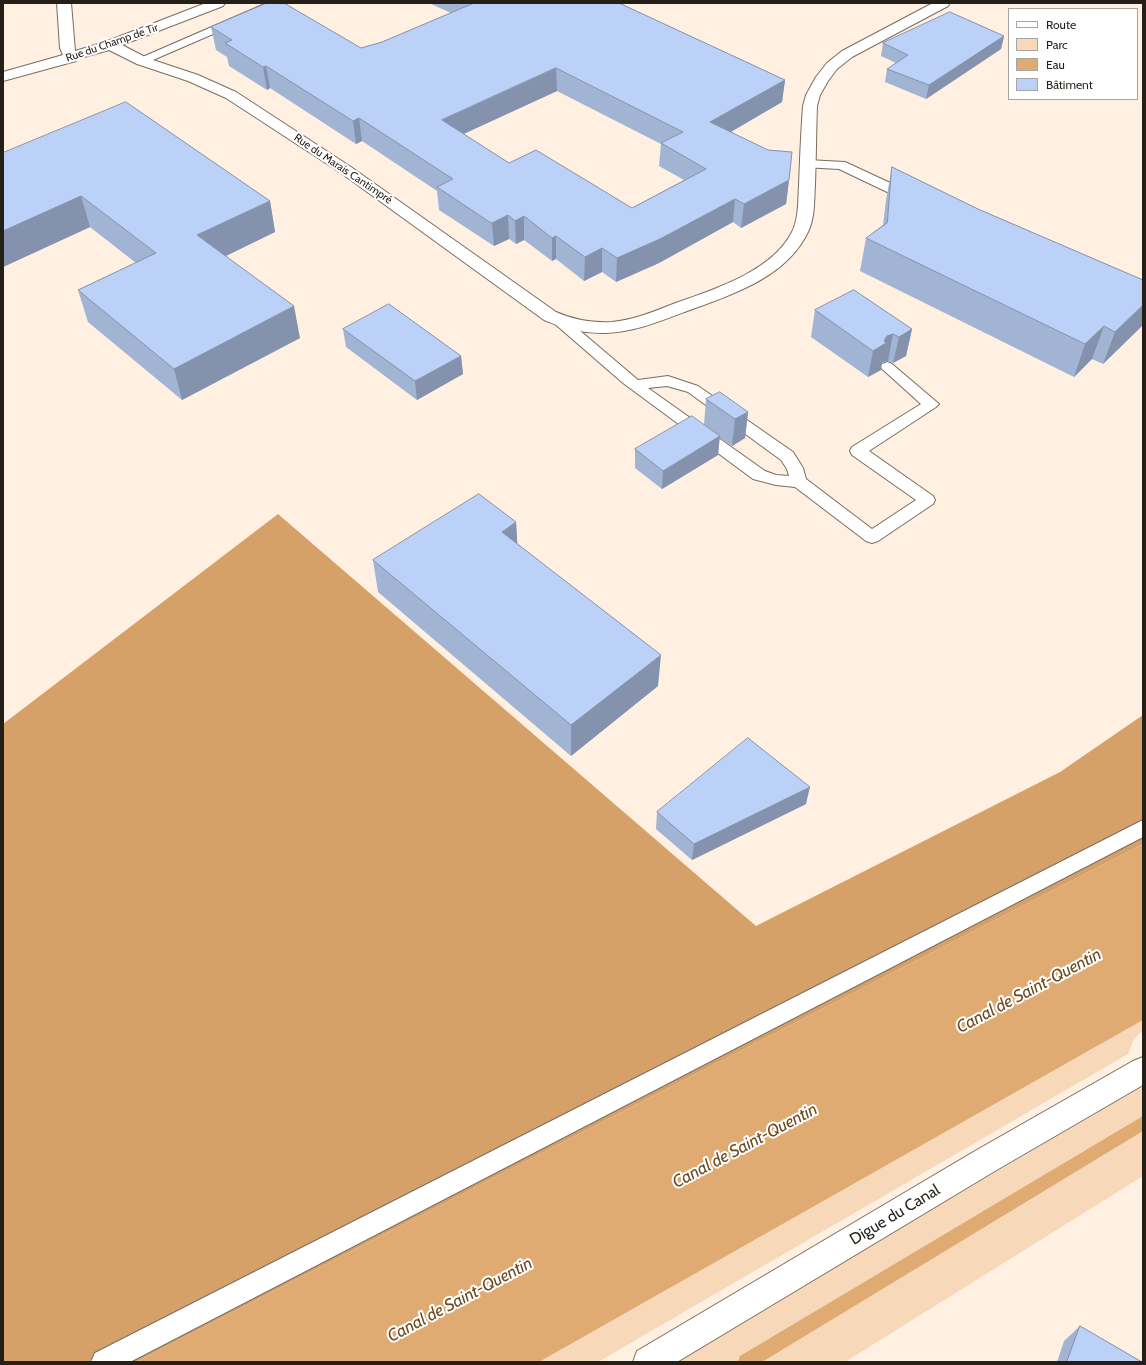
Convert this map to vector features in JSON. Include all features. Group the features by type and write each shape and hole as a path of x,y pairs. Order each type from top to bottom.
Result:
{"street":[{"path":"64,3 67,48 71,58"},
{"name":"Rue du Champ de Tir","path":"3,77 71,58 110,45 218,3"},
{"name":"Rue du Marais Cantimpré","path":"110,45 142,61 193,78 231,95 346,170 540,309 560,321 587,327 612,327 628,324 700,300 744,282 763,270 785,252 799,233 806,209 810,106 819,85 829,70 847,54 943,3"},
{"name":"Digue du Canal","path":"648,1362 985,1161 1143,1070"}],"lane":[{"path":"142,61 276,3"},
{"path":"807,164 841,165 920,203"},
{"path":"560,321 635,385 759,475 776,480 799,482 872,537 927,500 858,451 931,404 887,367"},
{"path":"635,385 668,381 693,389 787,456 795,468 799,482"},
{"path":"104,1362 1143,828"}],"green space":[{"path":"1143,1020 1143,1030 1134,1039 1128,1054 598,1362 539,1362"},
{"path":"1143,1086 1143,1176 845,1362 671,1362"}],"shaded area":[{"path":"278,514 756,926 1060,772 1143,715 1143,844 136,1362 3,1362 3,724"}],"water":[{"name":"Canal de Saint-Quentin","path":"1143,844 1143,1020 539,1362 136,1362"}],"building":[{"path":"267,3 284,3 361,48 382,42 474,3 619,3 785,80 710,122 768,150 792,152 789,180 744,204 735,199 660,239 617,258 602,248 585,257 556,236 552,238 524,216 515,221 508,215 492,223 488,221 437,187 453,179 359,118 353,121 266,66 263,67 225,43 232,40 211,27","holes":["556,68 683,132 661,143 706,169 632,208 536,150 509,163 442,120"]},
{"path":"950,12 1004,36 929,85 887,69 908,55 883,43"},
{"path":"126,102 270,201 197,235 294,306 174,369 78,290 156,253 81,196 3,231 3,153"},
{"path":"892,167 978,209 1143,280 1143,305 1115,332 1104,326 1085,344 866,238 887,223"},
{"path":"854,290 912,329 899,337 893,334 887,336 884,341 886,343 873,351 815,310"},
{"path":"389,304 461,356 415,381 343,329"},
{"path":"720,392 748,412 735,419 706,399"},
{"path":"692,416 720,436 663,471 635,449"},
{"path":"479,494 516,522 502,532 661,655 571,725 373,560"},
{"path":"748,738 810,787 694,844 657,812"},
{"path":"1080,1326 1142,1362 1067,1362"}],"waterway":[{"path":"746,1362 1143,1123"}]}
